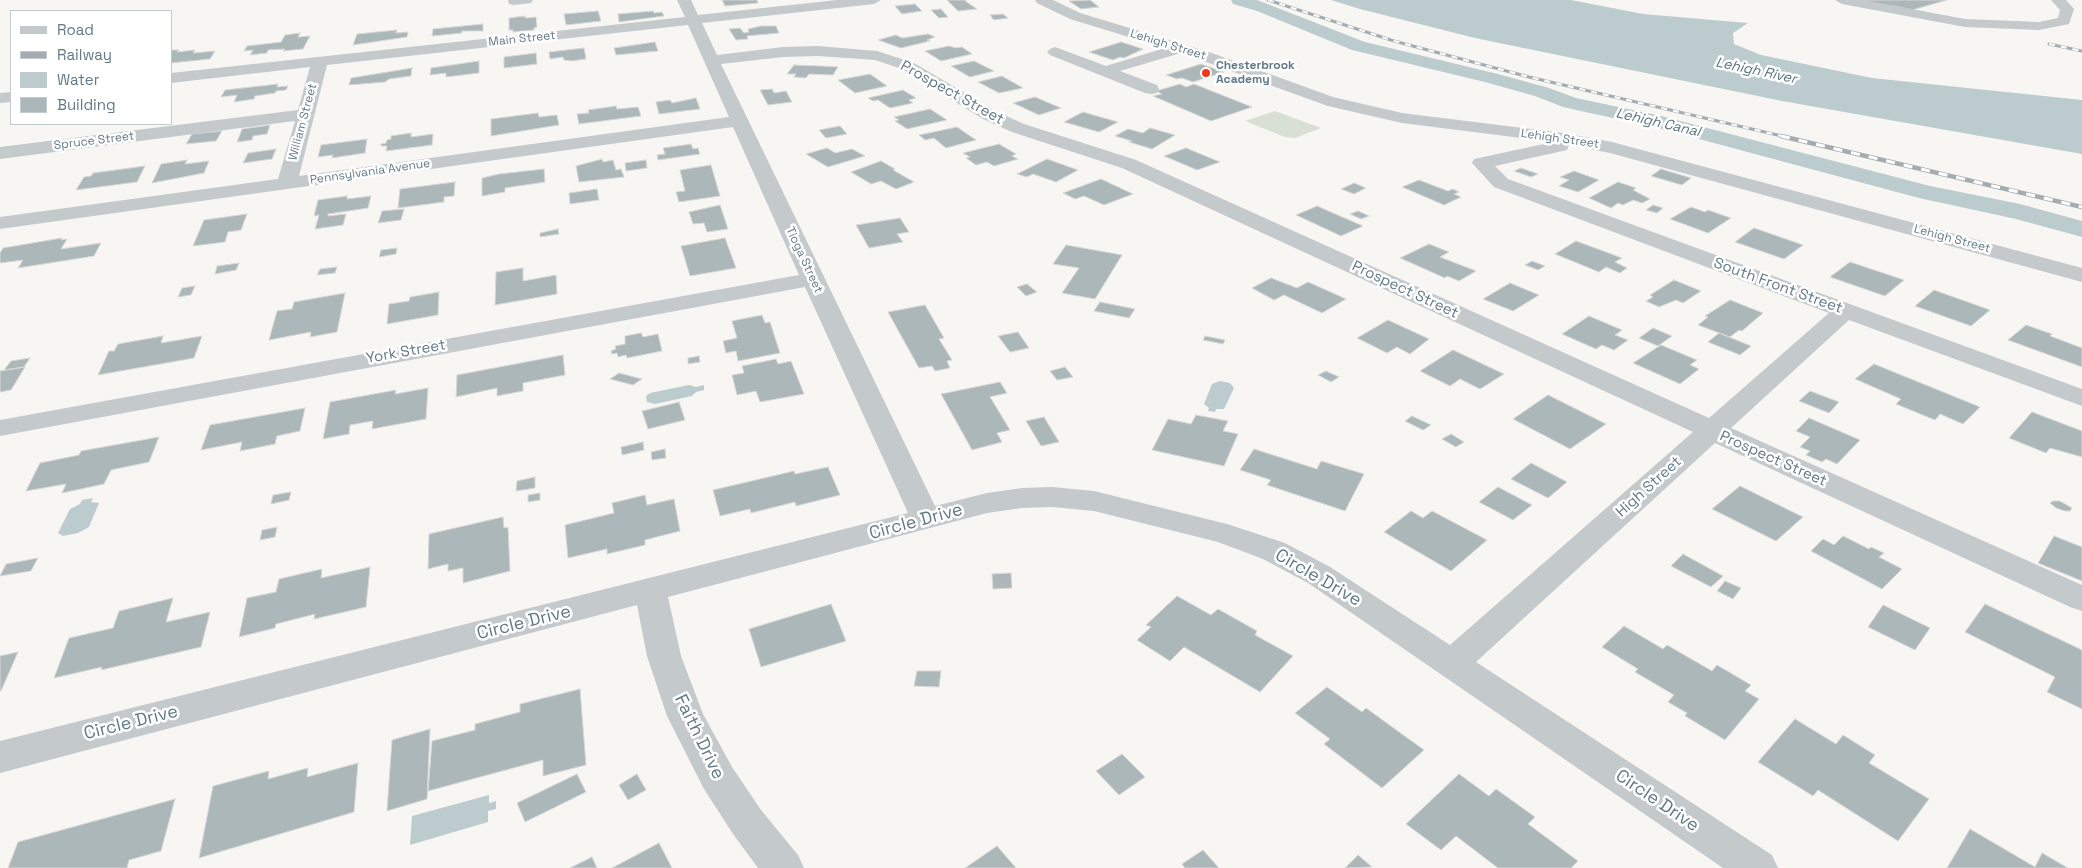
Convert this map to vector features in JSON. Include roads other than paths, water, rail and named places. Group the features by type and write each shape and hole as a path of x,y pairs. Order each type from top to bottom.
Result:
{"street":[{"name":"Tioga Street","path":"684,0 812,279 926,519"},
{"name":"Main Street","path":"172,78 874,0"},
{"name":"Lehigh Street","path":"1042,0 1104,26 1204,55 1297,90 1364,110 1444,124 1582,141 1654,158 2082,275"},
{"path":"1842,0 1965,22 2039,26 2064,21 2067,9 2058,0"},
{"path":"1105,71 1181,48"},
{"name":"Prospect Street","path":"713,60 783,52 818,51 859,53 908,66 996,118 1018,128 1104,154 1129,164 2082,599"},
{"path":"1055,52 1151,90"},
{"name":"William Street","path":"286,183 320,62"},
{"name":"Spruce Street","path":"0,153 306,114"},
{"name":"Pennsylvania Avenue","path":"0,223 740,121"},
{"name":"South Front Street","path":"1582,141 1481,162 1501,183 2082,398"},
{"name":"York Street","path":"0,428 812,279"},
{"name":"High Street","path":"1452,663 1845,311"},
{"name":"Circle Drive","path":"0,757 987,503 1022,498 1052,497 1094,501 1227,534 1274,551 1319,575 1757,868"},
{"name":"Faith Drive","path":"650,590 664,656 685,716 718,778 747,822 784,868"}],"water":[{"name":"Lehigh River","path":"1331,0 1571,0 1643,14 1748,23 1733,33 1734,44 1761,55 1872,78 2082,100 2082,154 1782,101 1475,38"},
{"path":"1220,381 1230,383 1234,388 1224,409 1216,409 1215,412 1208,411 1209,408 1204,404 1212,384"},
{"path":"689,385 696,387 704,385 704,390 696,392 692,396 655,404 647,402 646,396 650,393"},
{"path":"93,498 91,502 99,503 89,527 78,533 63,536 58,533 70,509 80,504 82,500"},
{"path":"489,795 489,803 496,801 496,809 488,811 488,822 410,845 412,816"}],"waterway":[{"name":"Lehigh Canal","path":"1239,0 1263,7 1359,46 1491,78 1542,92 1570,103 1661,122 1928,193 2020,212 2082,229"}],"railway":[{"path":"1268,0 1394,41 1529,77 1786,137"},
{"path":"2049,44 2082,51"},
{"path":"1781,136 2082,207"}],"place":[{"name":"Chesterbrook Academy","path":"1206,73"}]}
